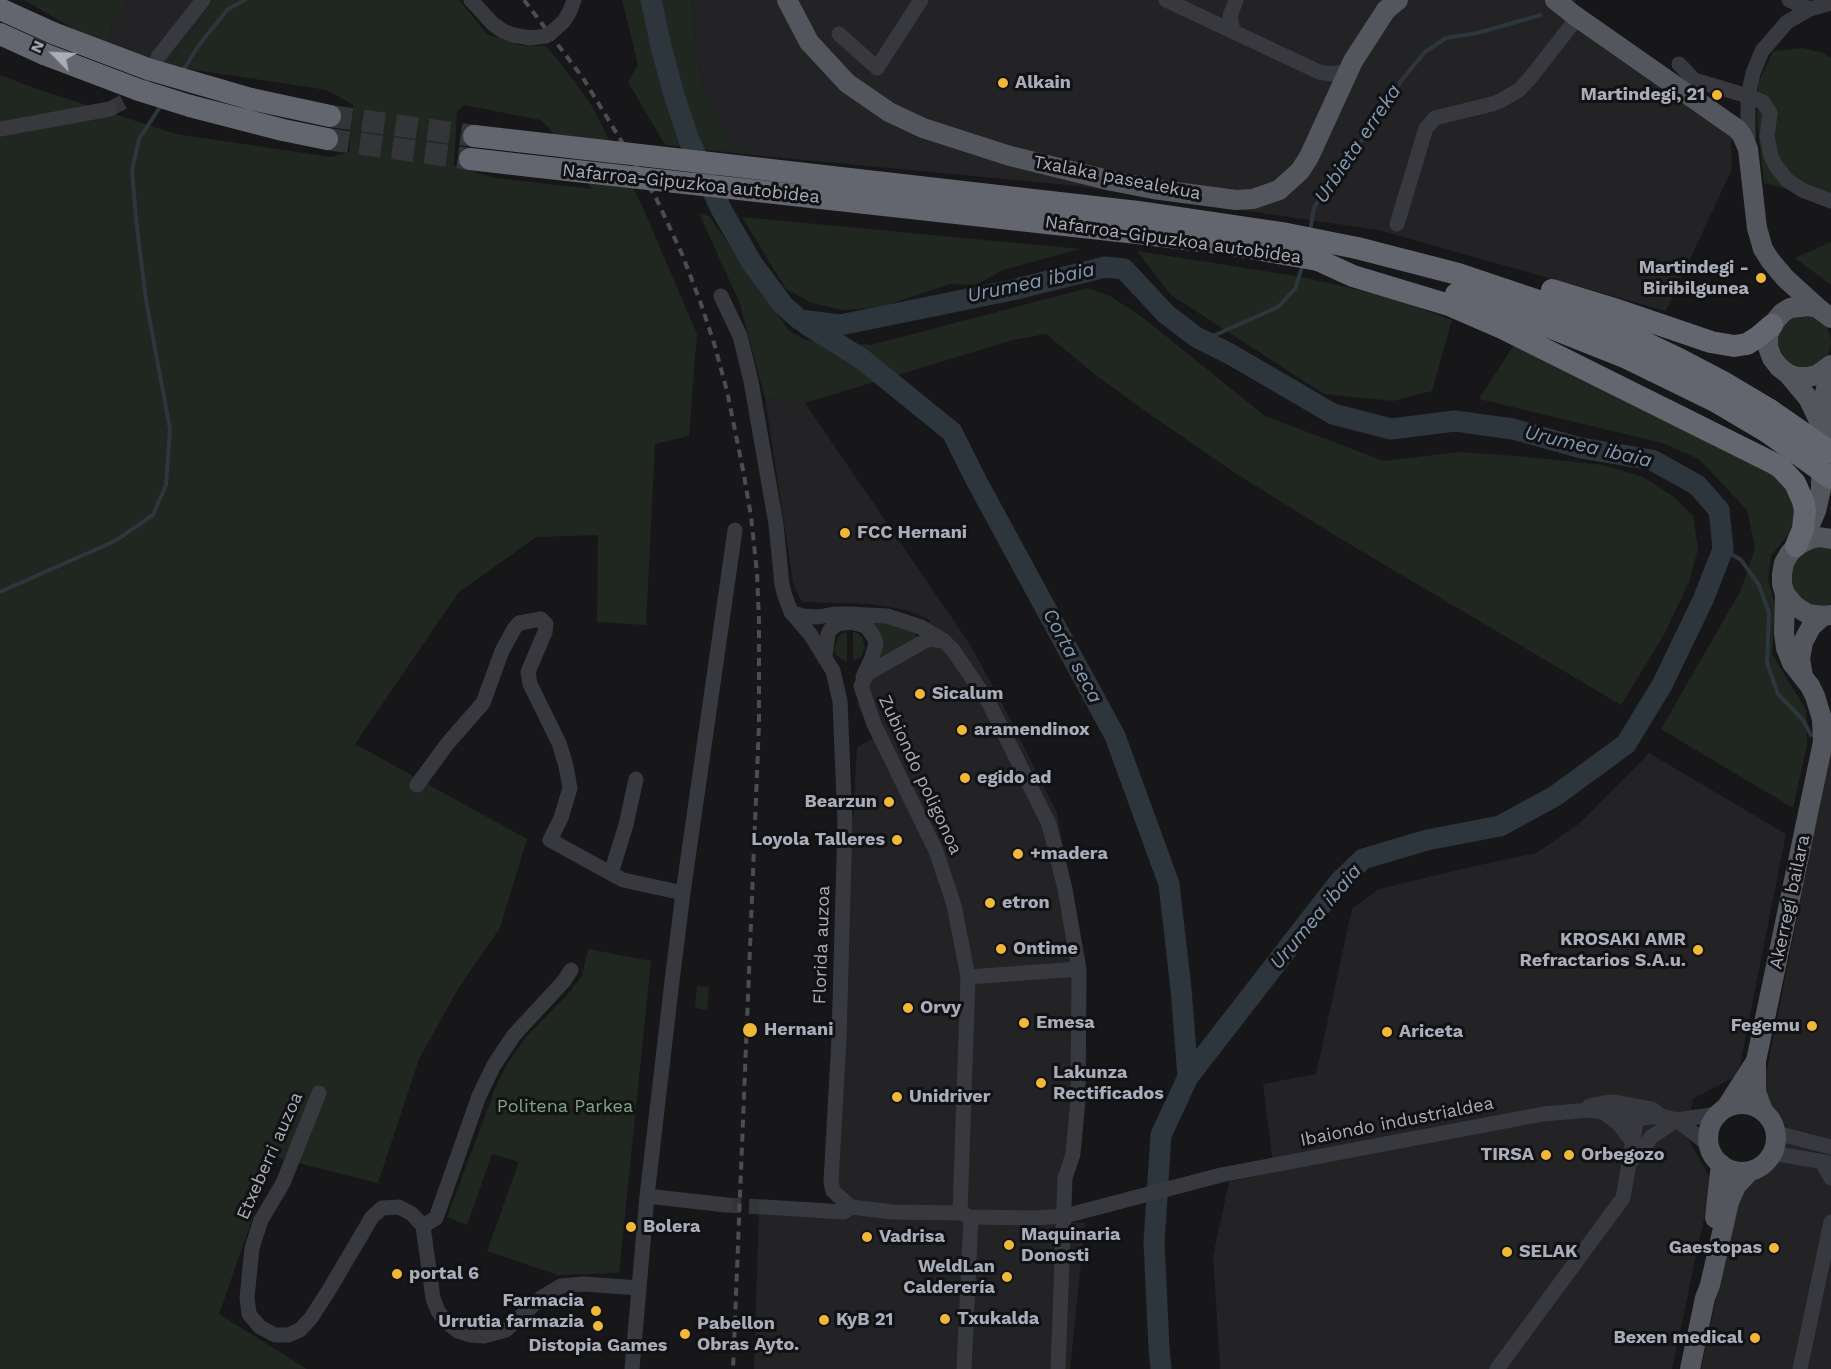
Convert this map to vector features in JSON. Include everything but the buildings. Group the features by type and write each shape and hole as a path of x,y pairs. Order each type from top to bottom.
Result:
{"highway":[{"path":"0,7 25,21 148,69 251,99 330,116"},
{"path":"0,34 44,54 139,90 190,106 327,139"},
{"name":"Nafarroa-Gipuzkoa autobidea","path":"474,136 1138,212 1287,234 1355,264 1509,311 1628,358 1716,400 1769,433 1827,478"},
{"name":"Nafarroa-Gipuzkoa autobidea","path":"470,159 1137,233 1227,244 1318,260 1355,264 1404,260 1515,292 1606,326 1723,382 1770,410 1831,452"},
{"path":"1404,260 1456,264 1614,309 1711,342 1734,346 1747,344 1777,319"},
{"path":"1355,264 1502,328 1781,468 1795,483 1803,501 1805,520 1799,544"}],"main road":[{"name":"Txalaka pasealekua","path":"787,0 809,42 847,83 889,111 923,128 1010,156 1112,181 1236,200 1253,200 1279,190 1299,171 1309,157 1349,69 1392,3"},
{"path":"1544,0 1576,16"},
{"path":"1555,0 1732,122 1742,135 1748,149 1759,238 1763,249 1775,267 1795,288 1824,313"},
{"path":"1775,267 1783,290 1777,319 1768,336 1768,347 1779,367 1808,398 1821,428"},
{"path":"1777,319 1790,308 1799,306 1809,306 1824,313"},
{"path":"1788,374 1808,377 1831,367"},
{"path":"1831,367 1824,394 1821,428 1831,512"},
{"name":"Akerregi bailara","path":"1756,1061 1823,742 1819,708 1803,676 1792,663 1786,648 1785,594 1782,574 1784,563 1799,544 1816,511 1827,478"},
{"path":"1799,544 1819,537 1831,539"},
{"path":"1785,594 1789,601 1801,611 1808,614 1827,615"},
{"path":"1803,676 1800,659 1803,642 1811,627 1827,615"},
{"path":"1722,1111 1736,1104 1746,1104 1763,1111 1773,1122 1776,1133 1772,1154 1759,1167 1750,1171 1730,1170 1713,1156 1708,1134 1711,1123 1722,1111 1756,1061"},
{"path":"1756,1061 1756,1092 1763,1111"},
{"path":"1690,1369 1705,1298 1721,1164"},
{"path":"1705,1298 1729,1202 1736,1186 1750,1171"}],"street":[{"path":"158,57 203,0"},
{"path":"471,0 498,28 530,38 546,36 553,32 564,21 574,0"},
{"path":"839,34 877,68 921,0"},
{"path":"1167,0 1319,72 1331,74 1349,69"},
{"path":"1233,31 1230,16 1236,0"},
{"path":"1789,0 1810,9"},
{"path":"1748,149 1747,98 1753,73 1762,51 1787,22 1810,9 1831,3"},
{"path":"1397,224 1426,128 1435,117 1492,104 1519,90 1576,16"},
{"path":"1679,64 1694,80 1763,102 1770,114 1767,137 1771,156 1776,166 1787,180 1802,190 1831,201"},
{"path":"1732,122 1747,98"},
{"path":"0,129 110,109"},
{"path":"721,296 740,336 751,381 776,524 782,585 791,612 818,617 850,614 887,616 921,627 944,641 953,650 988,703 1049,824 1065,889 1079,969 1078,1100 1073,1154 1065,1178 1058,1369"},
{"path":"632,1369 639,1288 654,1198 683,893 735,530"},
{"name":"Florida auzoa","path":"791,612 825,656 836,679 840,701 845,823 839,1038 831,1182 833,1191"},
{"path":"810,634 820,621 828,616"},
{"path":"417,785 448,743 483,703 502,651 514,629 519,623 541,619 546,624 545,632 528,672 530,684 559,743 570,788 561,818 550,840 623,880 683,893"},
{"path":"825,656 828,634 834,626 844,621 866,626 876,644 863,674 861,686"},
{"path":"810,634 828,634"},
{"name":"Zubiondo poligonoa","path":"944,641 929,639 922,642 867,674 861,686 874,724 936,851 954,905 968,977 966,1215"},
{"path":"1823,742 1831,720"},
{"path":"611,873 626,825 636,779"},
{"path":"968,977 1079,969"},
{"path":"571,970 564,981 514,1035 494,1065 479,1096 436,1218 423,1226 433,1298 446,1322 458,1331 484,1336 506,1330 540,1298 561,1286 584,1284 639,1288"},
{"name":"Etxeberri auzoa","path":"319,1093 283,1183 261,1220 252,1248 247,1298 249,1314 260,1327 275,1335 288,1335 300,1330 311,1318 329,1290 372,1217 382,1208 399,1207 412,1214 423,1226"},
{"path":"1581,1110 1603,1103 1628,1104 1652,1109 1661,1116 1677,1120 1709,1145"},
{"path":"1628,1104 1641,1118 1642,1127 1638,1149 1630,1162"},
{"name":"Ibaiondo industrialdea","path":"1065,1216 1221,1175 1543,1114 1581,1110 1641,1118 1661,1116"},
{"path":"1630,1162 1643,1150 1651,1137 1677,1120 1722,1111"},
{"path":"1602,1112 1618,1123 1633,1142"},
{"path":"1497,1369 1623,1198 1636,1123 1641,1118"},
{"path":"1776,1133 1831,1147"},
{"path":"1772,1154 1826,1162 1831,1178"},
{"path":"808,1209 833,1191 851,1207 893,1212 1034,1218 1065,1216"},
{"path":"654,1198 726,1205"},
{"path":"765,1207 844,1212 851,1207"},
{"path":"964,1369 966,1215"},
{"path":"1800,1369 1831,1222"}],"shaded area":[{"path":"128,0 213,0 169,66 109,43 112,24"},
{"path":"692,0 1576,0 1573,6 1730,112 1732,169 1666,311 1378,230 1078,186 752,155 736,147 726,137 704,93 697,55"},
{"path":"765,398 805,403 969,643 998,695 1057,813 1081,942 1065,1216 832,1202 857,747 875,737 857,705 870,681 923,649 930,620 906,610 870,604 803,602 799,597 793,582"},
{"path":"1831,747 1831,1369 1701,1369 1739,1194 1772,1164 1780,1146 1782,1127 1763,1089"},
{"path":"1649,753 1786,834 1738,1075 1693,1099 1686,1136 1712,1181 1672,1369 1220,1369 1213,1256 1229,1182 1274,1172 1263,1084 1316,1074 1352,909 1379,889 1536,853 1580,823"},
{"path":"759,1208 1085,1223 1070,1369 754,1369"}],"green space":[{"path":"24,0 128,0 112,24 109,43 74,29"},
{"path":"213,0 459,0 487,34 522,46 546,46 592,106 643,208 697,334 689,436 655,444 646,625 597,622 598,535 536,537 458,593 355,744 527,839 500,928 458,989 419,1059 378,1183 274,1157 219,1314 307,1369 0,1369 0,75 176,134 331,157 349,152 353,105 327,90 169,66","holes":["464,105 541,120 592,189 496,178 454,166 457,112"]},
{"path":"622,0 692,0 697,55 704,93 726,137 736,147 752,155 665,145 628,82 638,65"},
{"path":"1803,48 1823,53 1831,58 1831,196 1801,193 1764,183 1757,120 1758,83 1773,51"},
{"path":"699,213 709,216 789,331 806,340 871,345 1088,288 1110,296 1141,316 1265,416 1384,461 1459,452 1603,465 1643,477 1673,496 1693,516 1698,549 1689,582 1665,633 1621,705 1336,536 1235,473 1097,376 1046,334 1013,340 805,403 765,398 740,304"},
{"path":"742,217 1080,249 1003,270 976,285 950,284 881,307 843,310 812,303 786,289"},
{"path":"1831,242 1831,285 1795,258"},
{"path":"1137,251 1302,277 1390,297 1452,320 1432,391 1393,401 1324,394 1171,295"},
{"path":"1804,315 1814,317 1823,323 1829,332 1831,342 1829,352 1823,361 1814,367 1804,369 1794,367 1785,361 1779,352 1777,342 1779,332 1785,323 1794,317"},
{"path":"1514,345 1746,459 1775,477 1787,489 1797,508 1794,527 1771,556 1768,579 1775,607 1772,654 1806,710 1807,745 1793,808 1661,729 1741,590 1755,548 1747,510 1699,459 1662,443 1479,399"},
{"path":"1810,548 1831,549 1831,604 1825,606 1816,606 1799,598 1791,581 1791,571 1801,553"},
{"path":"864,618 876,618 914,631 916,638 879,660"},
{"path":"847,632 847,662 836,654 834,649 838,637"},
{"path":"853,632 862,637 865,648 861,657 853,661"},
{"name":"Politena Parkea","path":"588,949 651,961 619,1273 558,1275 487,1251 519,1162 492,1154 467,1225 447,1217 498,1081 526,1037 582,976"},
{"path":"697,986 709,987 707,1010 695,1008"}],"waterway":[{"path":"182,72 199,45 228,9 245,0"},
{"name":"Urumea ibaia","path":"651,0 674,95 689,140 721,209 752,263 783,305 800,320 840,325 1012,290 1105,267 1124,269 1166,314 1196,337 1230,354 1333,414 1391,429 1455,421 1513,429 1581,448 1652,460 1697,485 1719,510 1723,549 1703,600 1662,685 1626,744 1555,796 1500,826 1427,840 1363,859 1340,881 1188,1077 1161,1135 1154,1242 1161,1369"},
{"name":"Urbieta erreka","path":"1310,231 1314,208 1326,187 1392,101 1400,82 1425,52 1446,38 1477,33 1541,15"},
{"path":"0,592 115,541 153,515 166,485 170,429 146,300 132,170 139,139 162,104"},
{"name":"Urbieta erreka","path":"1196,337 1215,335 1278,307 1295,289 1303,264"},
{"name":"Corta seca","path":"806,324 862,359 952,432 1115,736 1169,884 1188,1077"},
{"path":"1723,549 1741,560 1759,585 1769,613 1767,663 1778,694 1803,720 1811,735"}],"tunnel":[{"path":"110,109 125,101 154,62"},
{"path":"330,116 474,136"},
{"path":"327,139 470,159"},
{"path":"726,1205 765,1207"}],"railway":[{"path":"524,0 583,78 656,198 682,254 714,343 727,391 751,516 759,621 759,724 733,1369"}],"place":[{"name":"Alkain","path":"1003,83"},
{"name":"Martindegi, 21","path":"1717,95"},
{"name":"Martindegi - Biribilgunea","path":"1761,278"},
{"name":"FCC Hernani","path":"845,533"},
{"name":"Sicalum","path":"920,694"},
{"name":"aramendinox","path":"962,730"},
{"name":"egido ad","path":"965,778"},
{"name":"Bearzun","path":"889,802"},
{"name":"Loyola Talleres","path":"897,840"},
{"name":"+madera","path":"1018,854"},
{"name":"etron","path":"990,903"},
{"name":"Ontime","path":"1001,949"},
{"name":"KROSAKI AMR Refractarios S.A.u.","path":"1698,950"},
{"name":"Orvy","path":"908,1008"},
{"name":"Emesa","path":"1024,1023"},
{"name":"Fegemu","path":"1812,1026"},
{"name":"Hernani","path":"750,1030"},
{"name":"Ariceta","path":"1387,1032"},
{"name":"Lakunza Rectificados","path":"1041,1083"},
{"name":"Unidriver","path":"897,1097"},
{"name":"TIRSA","path":"1546,1155"},
{"name":"Orbegozo","path":"1569,1155"},
{"name":"Bolera","path":"631,1227"},
{"name":"Vadrisa","path":"867,1237"},
{"name":"Maquinaria Donosti","path":"1009,1245"},
{"name":"Gaestopas","path":"1774,1248"},
{"name":"SELAK","path":"1507,1252"},
{"name":"portal 6","path":"397,1274"},
{"name":"WeldLan Calderería","path":"1007,1277"},
{"name":"Farmacia Urrutia farmazia","path":"596,1311"},
{"name":"Txukalda","path":"945,1319"},
{"name":"KyB 21","path":"824,1320"},
{"name":"Distopia Games","path":"598,1326"},
{"name":"Pabellon Obras Ayto.","path":"685,1334"},
{"name":"Bexen medical","path":"1755,1338"}]}
